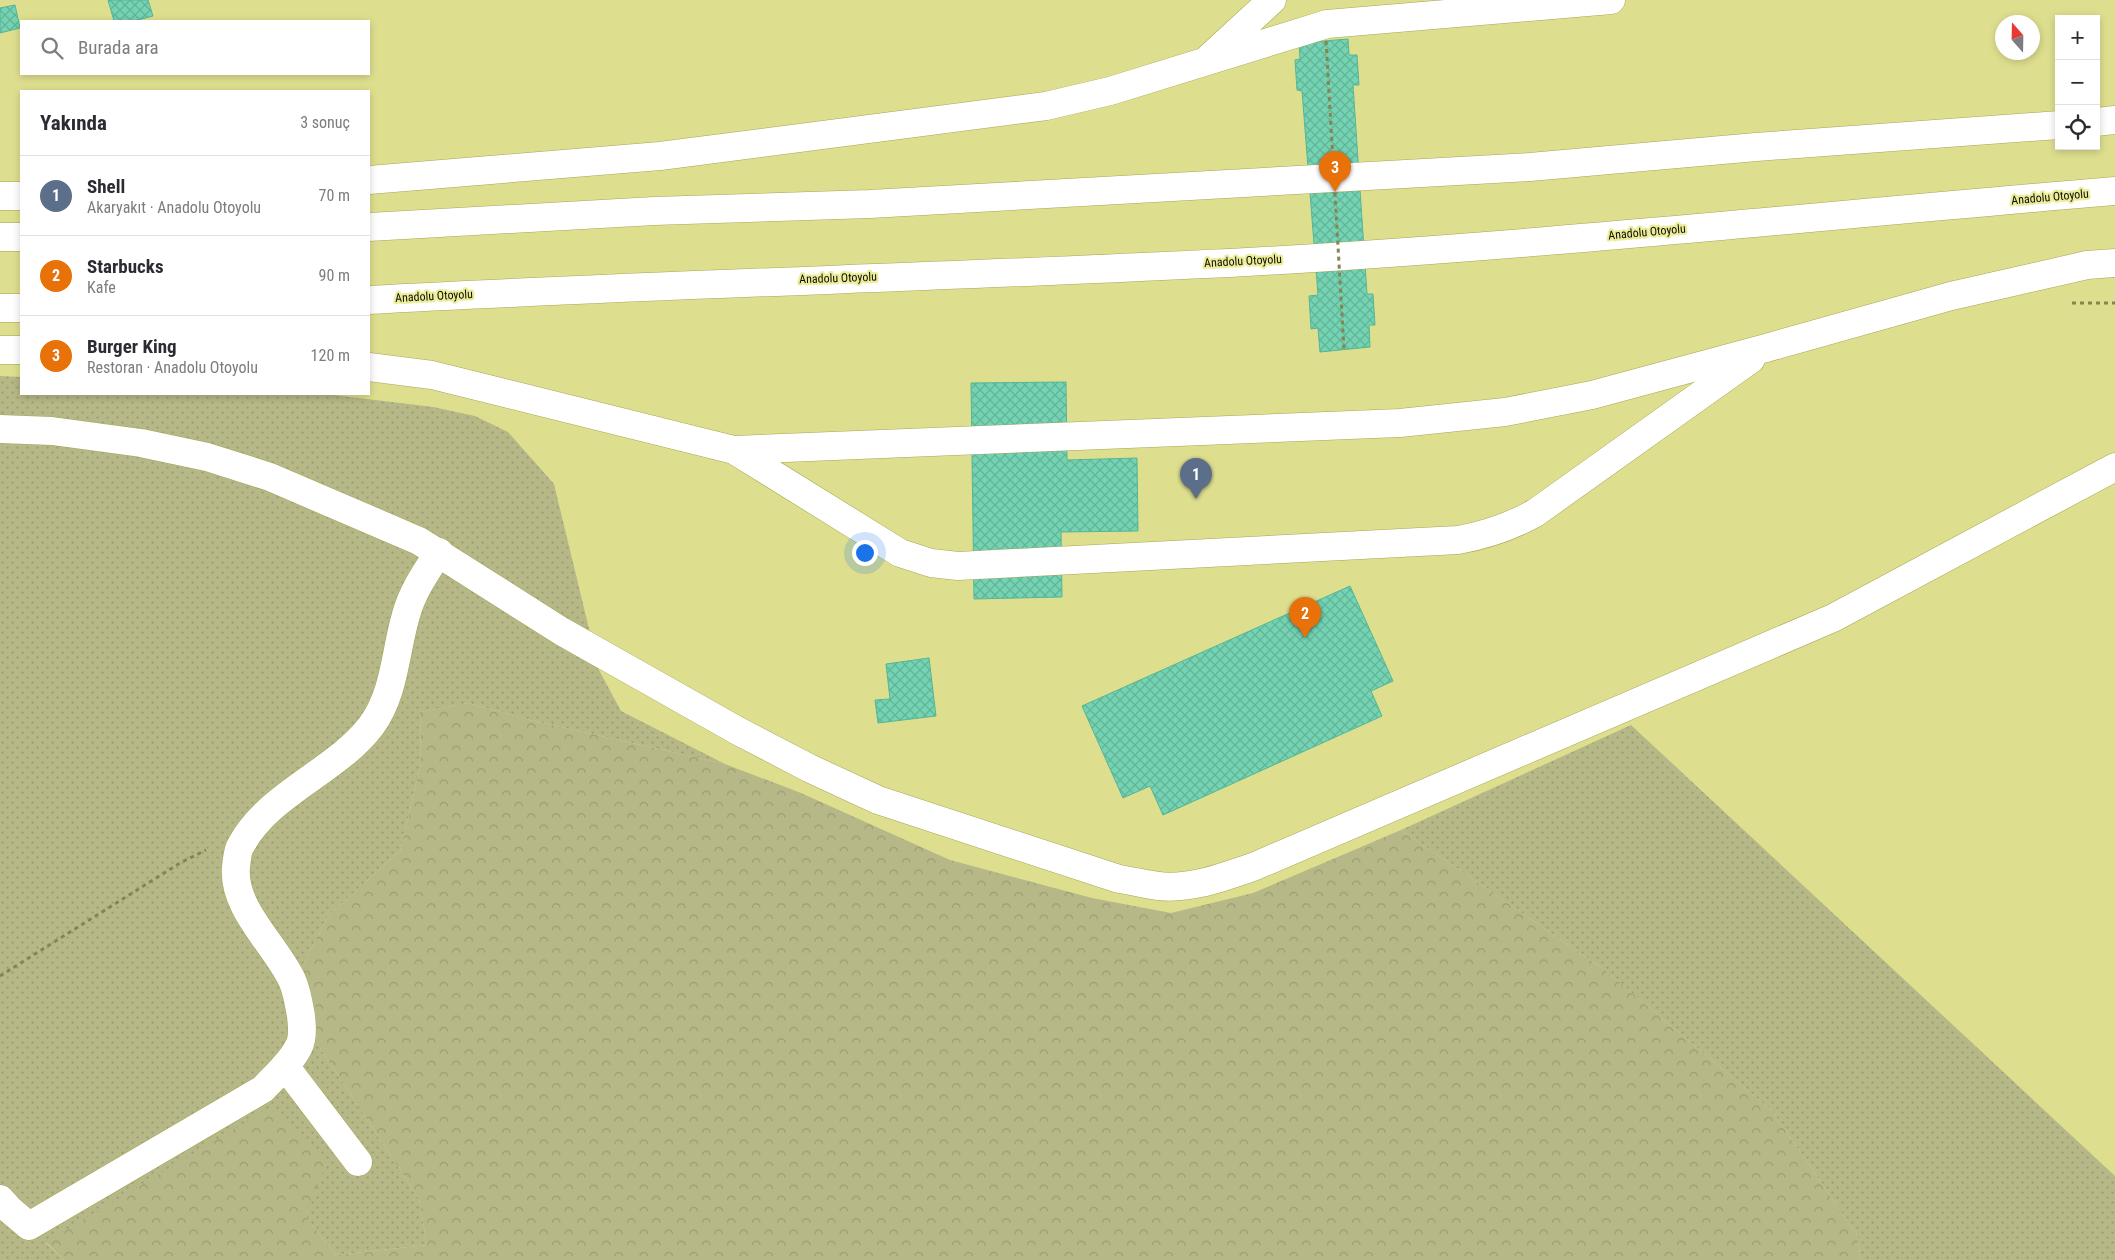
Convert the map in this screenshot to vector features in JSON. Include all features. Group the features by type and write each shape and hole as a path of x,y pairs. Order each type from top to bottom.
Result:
{"main road":[{"path":"1204,63 1272,0"},
{"path":"370,180 660,156 1046,106 1110,91 1327,24 1610,0"},
{"path":"2100,122 2115,120"},
{"path":"370,227 654,212 870,204 1530,168 1756,147 2055,125"},
{"name":"Anadolu Otoyolu","path":"370,300 569,289 1249,262 1545,241 2115,191"},
{"path":"0,196 20,196"},
{"path":"0,237 20,237"},
{"path":"370,367 432,375 734,450 1400,423 1505,412 1582,396 1766,348 1951,296 2087,265 2115,263"},
{"path":"0,308 20,308"},
{"path":"734,450 900,553 930,563 958,566 1458,540 1489,534 1518,523 1535,513 1766,348"},
{"path":"0,350 20,350"},
{"path":"0,429 52,431 141,443 207,458 270,477 419,541 569,636 738,731 809,768 878,800 1119,879 1159,886 1188,885 1253,867 1833,618 2115,467"},
{"path":"0,1199 29,1226 263,1089 285,1066 300,1045 302,1022 299,1000 292,979 238,892 236,869 240,846 254,825 282,800 352,746 371,726 383,706 391,686 406,614 415,591 438,552"},
{"path":"285,1066 358,1162"}],"path":[{"path":"1326,40 1344,349"},
{"path":"0,976 180,863 254,825"}],"green space":[{"path":"0,376 20,377 20,395 334,395 433,407 475,416 508,432 554,484 599,670 621,711 725,764 530,720 468,703 420,712 421,763 400,851 328,916 302,967 315,1003 317,1043 419,1199 427,1245 336,1255 305,1216 46,1243 64,1260 0,1260"},
{"path":"468,703 530,720 725,764 801,793 950,860 1092,898 1171,913 1253,893 1401,830 1605,970 1772,1111 1857,1235 1861,1260 64,1260 46,1242 269,1108 328,1160 305,1216 336,1255 427,1245 419,1199 317,1043 315,1003 302,967 328,916 400,851 421,763 420,712"},
{"path":"1631,725 2115,1176 2115,1260 1861,1260 1857,1235 1772,1111 1605,970 1401,830"}],"building":[{"path":"108,0 148,0 153,16 138,20 114,20"},
{"path":"15,5 20,28 0,33 0,8"},
{"path":"1348,39 1349,55 1357,55 1359,85 1353,85 1367,294 1373,294 1375,325 1369,325 1370,347 1320,352 1318,328 1311,329 1309,296 1318,295 1302,91 1297,90 1295,60 1300,59 1299,43"},
{"path":"1066,382 1067,460 1137,458 1138,531 1061,532 1062,597 974,599 971,383"},
{"path":"1350,586 1393,681 1371,691 1382,716 1163,815 1150,786 1123,798 1082,706"},
{"path":"929,658 936,716 878,723 875,700 890,699 886,664"}],"place":[{"name":"Burger King","path":"1335,192"},
{"name":"Shell","path":"1196,499"},
{"name":"Starbucks","path":"1305,638"}]}
